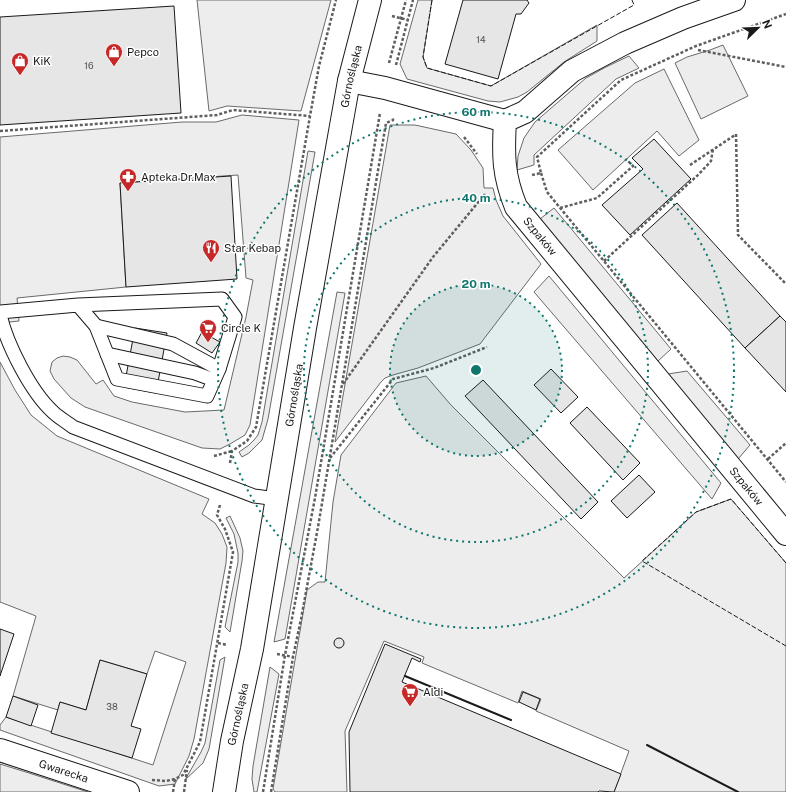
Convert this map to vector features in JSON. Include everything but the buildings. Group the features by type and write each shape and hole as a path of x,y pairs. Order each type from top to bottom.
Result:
{"street":[{"name":"Górnośląska","path":"224,792 232,741 252,649 278,500 305,328 349,81 370,0"},
{"path":"349,81 391,90 506,122 525,112 572,71 611,50 683,18 734,0"},
{"name":"Szpaków","path":"506,122 504,152 507,179 516,207 786,534"},
{"name":"Gwarecka","path":"0,750 128,792"}],"lane":[{"path":"0,312 78,305 222,299 235,317 207,396 117,379 96,326 78,305"},
{"path":"0,315 11,346 34,390 53,412 73,427 254,496 278,500"},
{"path":"96,326 173,344 216,374"},
{"path":"107,354 195,373 216,374"}],"path":[{"path":"209,456 217,456 232,451 247,441 256,427 310,116 336,0"},
{"path":"393,120 389,64 406,0"},
{"path":"263,792 285,655 391,90 400,77 396,64 413,0"},
{"path":"786,14 696,46 622,80 537,157 547,192 786,482"},
{"path":"698,50 786,68"},
{"path":"0,131 217,115 233,110 310,116"},
{"path":"271,792 386,123 393,120 400,120"},
{"path":"460,132 481,159"},
{"path":"690,165 736,134 738,235 786,284"},
{"path":"604,261 699,174 711,161 713,149"},
{"path":"560,208 597,198 633,166 626,158"},
{"path":"342,386 433,257 489,189 488,179 507,179 541,173"},
{"path":"329,459 393,379 434,368 487,346"},
{"path":"768,459 786,443"},
{"path":"173,792 175,779 184,775 200,742 232,552 225,529 217,514 226,485 232,451"},
{"path":"184,792 188,768"}],"shaded area":[{"path":"197,0 331,0 301,111 227,106 209,111"},
{"path":"418,0 432,0 423,57 427,68 491,86 597,25 597,41 564,62 527,92 518,97 500,102 488,101 407,79 400,64"},
{"path":"723,45 748,96 701,119 675,63 687,57"},
{"path":"629,56 639,68 616,79 534,155 534,165 517,170 518,156 524,138 535,122 586,78"},
{"path":"664,69 699,140 679,156 657,131 593,190 558,150 635,83"},
{"path":"242,115 299,120 250,425 245,435 220,449 202,448 85,407 71,398 54,379 50,371 52,362 57,358 63,356 70,357 77,360 96,384 103,380 114,396 132,402 185,412 224,410 246,317 253,280 246,278 238,175 120,183 126,287 17,298 19,321 0,323 0,137 182,122 216,122"},
{"path":"390,125 415,125 456,134 471,150 483,168 484,188 493,188 496,200 503,216 541,264 480,344 418,368 385,378 335,442"},
{"path":"308,151 315,152 268,419 262,440 249,453 242,457 239,452 249,445 258,435 262,422"},
{"path":"554,208 671,349 657,362 540,219"},
{"path":"549,276 721,483 712,499 534,292"},
{"path":"337,292 345,293 285,639 274,642"},
{"path":"0,362 31,415 57,436 209,499 202,514 215,523 222,534 227,547 226,563 194,739 189,756 175,784 159,786 0,730 0,725 6,717 153,765 186,662 155,651 147,674 100,660 86,710 60,702 58,710 13,696 36,616 0,602"},
{"path":"687,371 750,445 738,459 668,374"},
{"path":"426,376 451,405 624,578 696,512 731,499 786,563 786,792 614,792 629,751 536,711 541,699 522,691 518,703 422,663 424,657 384,641 345,731 347,792 275,792 273,789 307,590 318,582 325,582 333,502 341,455 396,383"},
{"path":"230,516 240,538 243,551 230,632 225,627 238,562 238,553 234,534 226,518"},
{"path":"225,657 209,749 203,763 185,780 205,743 220,660"},
{"path":"270,667 279,674 257,792 254,792 252,779 253,766"},
{"path":"0,764 29,773 88,792 0,792"}],"fence":[{"path":"432,0 423,57 427,68 491,86 634,5 632,0"},
{"path":"786,563 731,499 696,512 642,561 786,646"}],"wall":[{"path":"405,676 511,720"},
{"path":"647,745 738,792"}],"place":[{"name":"Pepco","path":"114,67"},
{"name":"KiK","path":"20,76"},
{"name":"Apteka Dr.Max","path":"128,192"},
{"name":"Star Kebap","path":"211,263"},
{"name":"Circle K","path":"208,343"},
{"name":"Aldi","path":"410,707"}]}
